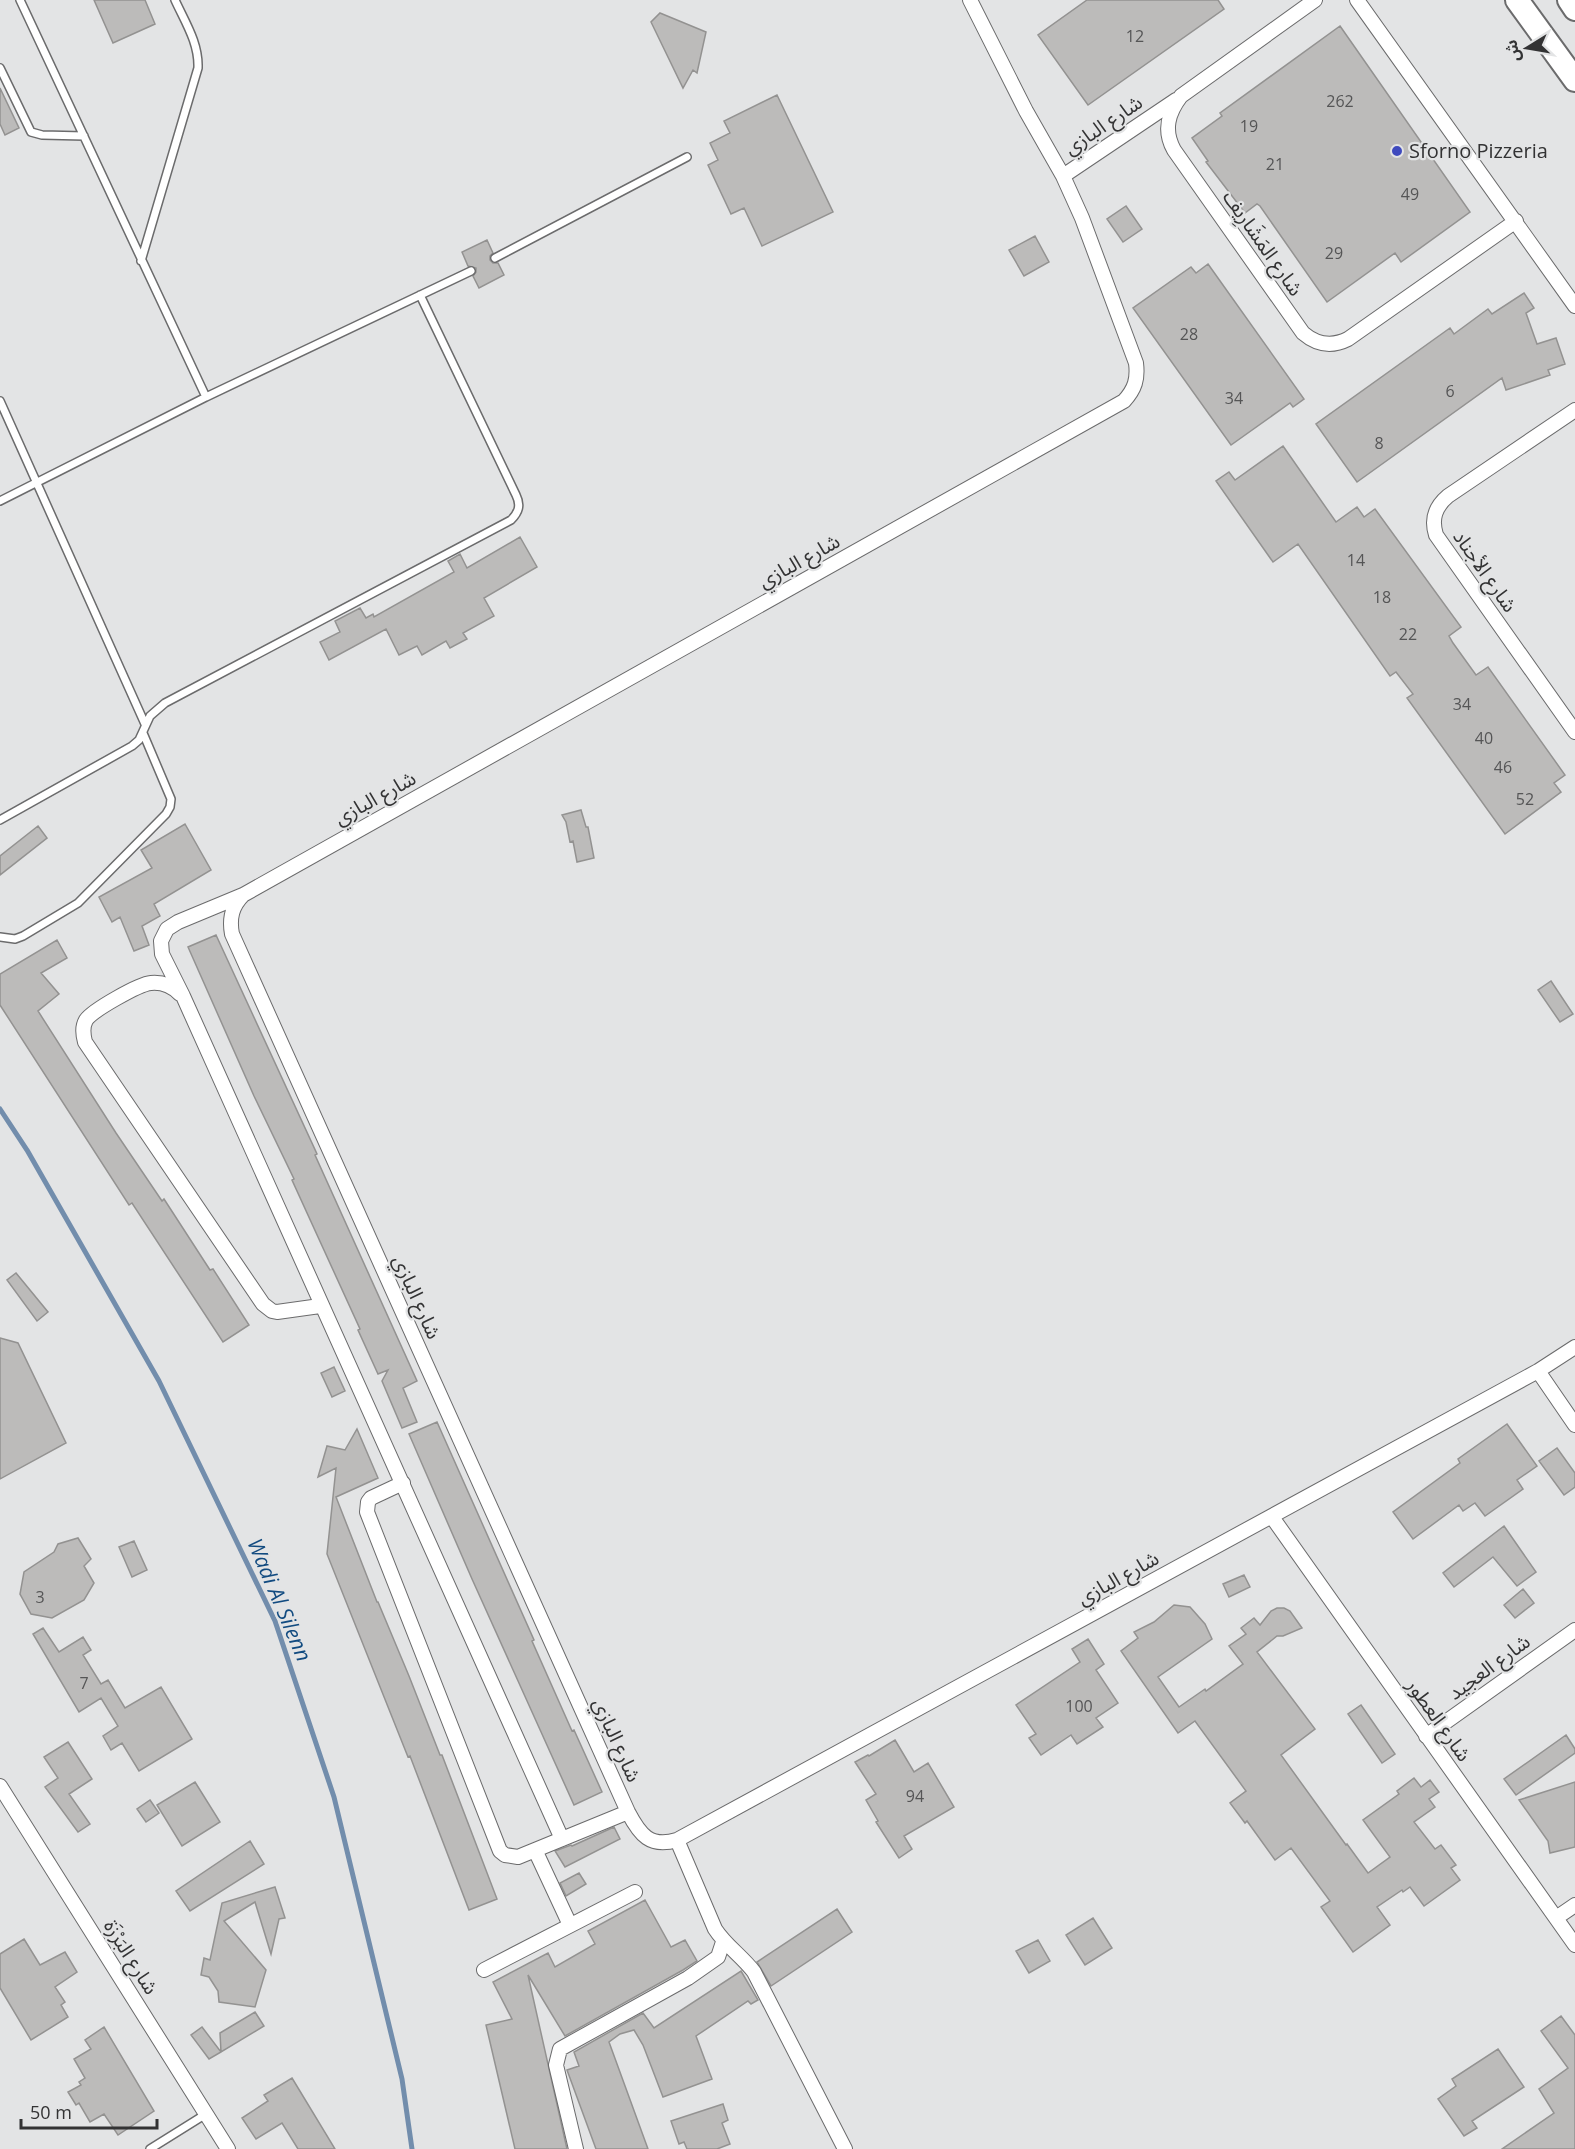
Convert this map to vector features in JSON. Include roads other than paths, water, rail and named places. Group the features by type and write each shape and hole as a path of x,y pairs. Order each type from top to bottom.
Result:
{"highway":[{"path":"1517,0 1575,80"},
{"path":"1569,0 1575,9"}],"street":[{"path":"970,0 1026,111 1063,176"},
{"name":"شارع المَشَارِيف","path":"1315,0 1181,96 1173,107 1167,124 1169,141 1174,150 1303,333 1317,342 1333,344 1348,339 1516,221"},
{"path":"1357,0 1575,306"},
{"name":"شارع البازي","path":"1181,96 1063,176 1095,249 1136,363 1136,384 1124,400 243,895 233,909 232,934 628,1812 635,1826 650,1841 668,1843 677,1840 1538,1371 1575,1347"},
{"name":"شارع الأجناد","path":"1575,410 1441,501 1434,518 1434,527 1436,535 1575,732"},
{"path":"243,895 178,922 167,929 161,941 162,954 183,996 320,1306 403,1483 562,1839"},
{"path":"183,996 174,988 163,984 142,985 91,1015 83,1027 85,1042 263,1304 277,1312 320,1306"},
{"path":"1538,1371 1575,1425"},
{"path":"403,1483 371,1498 367,1512 497,1845 505,1855 518,1857 628,1812"},
{"name":"شارع العطور","path":"1272,1517 1575,1946"},
{"name":"شارع العجيد","path":"1426,1736 1575,1630"},
{"name":"شارع البَرْزَة","path":"0,1786 228,2149"},
{"path":"677,1840 715,1929 723,1942 745,1960 754,1972 845,2149"},
{"path":"535,1850 570,1925"},
{"path":"484,1970 635,1892"},
{"path":"1556,1918 1575,1905"},
{"path":"576,2149 556,2065 560,2049 688,1978 718,1957 723,1942"}],"lane":[{"path":"20,0 206,398"},
{"path":"141,261 198,68 197,50 175,0"},
{"path":"0,68 31,132 42,135 84,136"},
{"path":"495,258 687,158"},
{"path":"0,501 206,398 471,271"},
{"path":"0,820 124,751 139,740 150,716 165,703 511,520 516,515 519,508 516,495 420,295"},
{"path":"0,401 145,724"},
{"path":"0,937 15,939 23,936 78,903 166,814 171,799 143,733"},
{"path":"150,2149 206,2114"}],"waterway":[{"name":"Wadi Al Silenn","path":"0,1109 27,1150 159,1381 275,1621 334,1797 402,2079 412,2149"}],"place":[{"name":"Sforno Pizzeria","path":"1397,151"}]}
